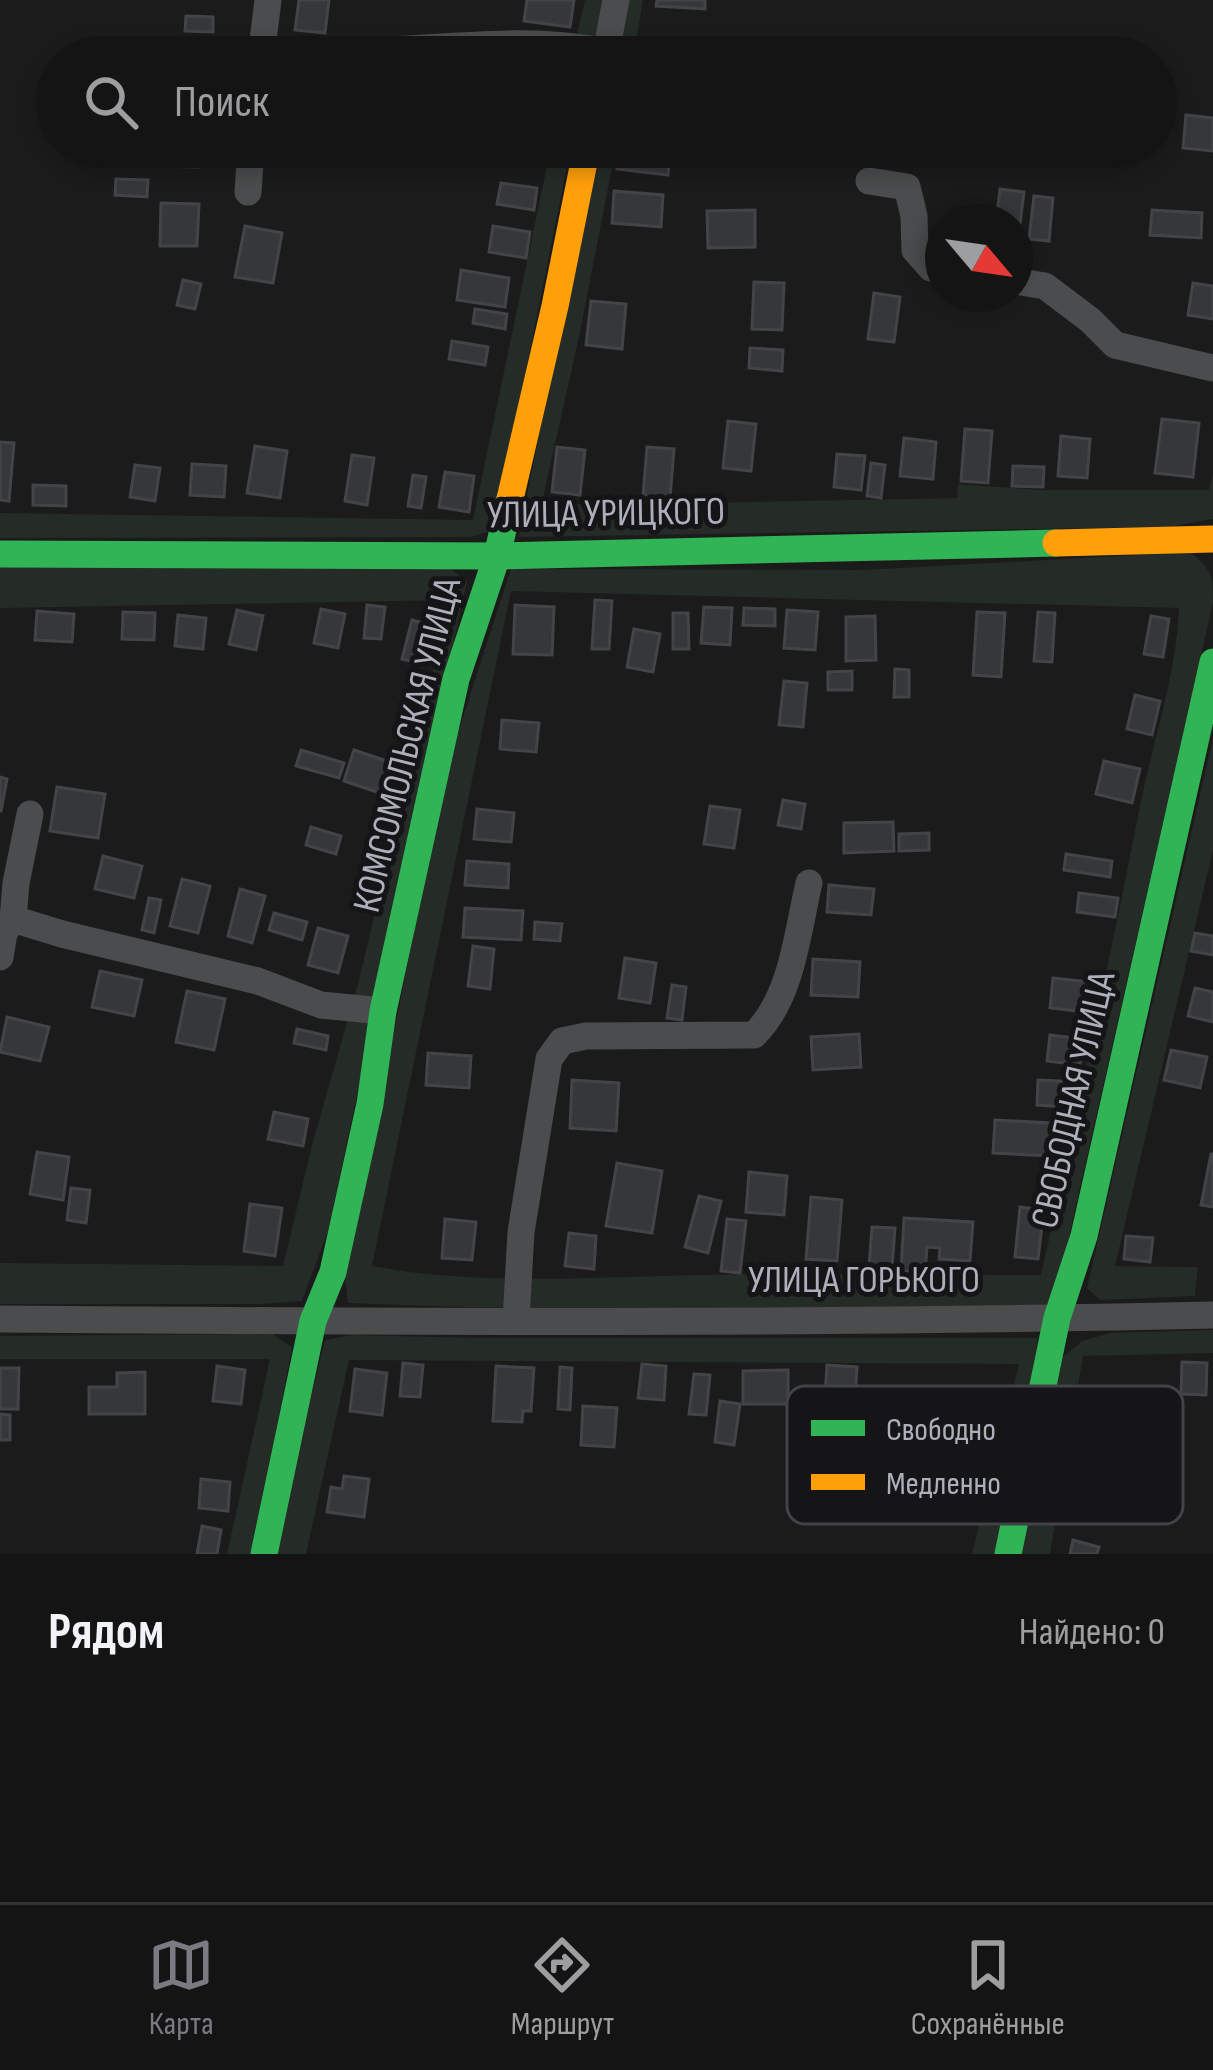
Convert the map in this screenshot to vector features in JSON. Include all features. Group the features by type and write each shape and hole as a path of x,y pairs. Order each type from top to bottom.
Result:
{"street":[{"path":"263,36 268,0"},
{"path":"609,36 616,0"},
{"path":"248,192 250,168"},
{"name":"КОМСОМОЛЬСКАЯ УЛИЦА","path":"264,1554 313,1321 338,1251 370,1104 383,1012 456,679 497,556 583,168"},
{"path":"869,181 907,187 915,250 925,261"},
{"path":"1033,284 1045,286 1115,345 1213,368"},
{"name":"УЛИЦА УРИЦКОГО","path":"0,554 497,556 1213,539"},
{"name":"СВОБОДНАЯ УЛИЦА","path":"1043,1386 1057,1318 1084,1237 1213,662"},
{"path":"0,957 4,933 13,919 30,814"},
{"path":"515,1321 521,1232 549,1059 562,1041 586,1036 754,1036 771,1019 788,974 808,883"},
{"path":"13,919 258,981 321,1005 383,1012"},
{"name":"УЛИЦА ГОРЬКОГО","path":"0,1319 515,1321 1213,1315"},
{"name":"СВОБОДНАЯ УЛИЦА","path":"1007,1554 1013,1524"}],"shaded area":[{"path":"585,0 603,0 595,36 577,36"},
{"path":"624,0 643,0 637,36 617,36"},
{"path":"547,168 567,168 494,530 472,537 0,538 0,513 473,520"},
{"path":"591,168 612,168 542,502 957,498 958,484 1040,490 1209,490 1213,474 1213,519 1169,527 519,537"},
{"path":"1190,552 1212,579 1213,602 1055,1298 1044,1306 783,1309 348,1303 345,1278 447,766 511,569 865,570","holes":["511,591 1179,608 1169,683 1041,1275 536,1279 372,1266"]},
{"path":"0,566 451,569 467,581 328,1231 302,1301 0,1304 0,1263 283,1266 358,984 450,600 0,608"},
{"path":"1213,738 1213,850 1115,1266 1198,1267 1195,1296 1100,1300 1087,1288"},
{"path":"1213,1330 1213,1353 1083,1356 1078,1386 1057,1386 1063,1357 1082,1341 1110,1333"},
{"path":"272,1334 292,1347 253,1554 227,1554 270,1359 0,1359 0,1336"},
{"path":"353,1335 1038,1338 1029,1386 1014,1386 1019,1364 349,1360 306,1554 272,1554 325,1340"},
{"path":"979,1524 1004,1524 999,1554 972,1554"},
{"path":"1027,1524 1055,1524 1050,1554 1021,1554"}],"building":[{"path":"299,0 329,0 325,33 295,30"},
{"path":"527,0 574,0 570,27 524,21"},
{"path":"657,0 705,0 705,9 656,6"},
{"path":"186,16 213,17 213,32 185,31"},
{"path":"1186,115 1213,118 1213,151 1183,148"},
{"path":"617,168 669,168 668,175"},
{"path":"116,179 148,180 147,197 115,195"},
{"path":"501,183 537,188 534,210 497,204"},
{"path":"1000,189 1024,192 1022,204 998,204"},
{"path":"614,191 663,195 661,227 612,223"},
{"path":"1034,196 1053,198 1049,241 1033,239"},
{"path":"161,203 199,204 197,246 160,246"},
{"path":"755,210 755,247 708,248 707,211"},
{"path":"1152,210 1202,213 1201,238 1150,235"},
{"path":"245,226 282,233 273,283 235,277"},
{"path":"493,226 530,232 526,258 489,252"},
{"path":"461,270 509,278 505,307 457,300"},
{"path":"183,280 201,284 195,309 177,305"},
{"path":"754,282 784,283 782,330 752,329"},
{"path":"1193,283 1213,286 1213,319 1188,315"},
{"path":"874,293 900,297 894,342 868,339"},
{"path":"591,301 626,304 622,349 586,345"},
{"path":"475,309 507,314 505,329 473,323"},
{"path":"452,341 488,347 485,365 449,359"},
{"path":"750,348 783,350 782,371 749,368"},
{"path":"1162,419 1199,423 1193,477 1155,473"},
{"path":"728,421 756,424 751,471 723,468"},
{"path":"965,429 992,431 988,483 961,481"},
{"path":"1061,436 1090,439 1087,478 1058,476"},
{"path":"904,438 936,442 933,479 900,476"},
{"path":"0,442 14,443 9,501 0,500"},
{"path":"255,446 287,451 280,498 247,493"},
{"path":"557,447 585,450 580,495 552,492"},
{"path":"647,447 674,449 670,498 643,496"},
{"path":"837,454 865,456 861,490 834,487"},
{"path":"352,455 374,458 367,505 345,501"},
{"path":"871,463 885,465 881,498 867,496"},
{"path":"192,464 226,466 224,497 190,495"},
{"path":"135,465 160,468 155,501 130,497"},
{"path":"1013,466 1044,467 1043,487 1012,486"},
{"path":"445,472 474,476 469,512 439,507"},
{"path":"413,475 426,477 421,508 408,506"},
{"path":"33,485 66,486 66,506 33,505"},
{"path":"595,600 612,601 609,649 592,649"},
{"path":"367,605 385,607 381,639 364,638"},
{"path":"515,605 554,607 552,655 513,654"},
{"path":"704,607 732,608 730,645 701,643"},
{"path":"744,608 775,609 775,626 743,625"},
{"path":"321,609 345,614 338,648 314,643"},
{"path":"237,610 263,616 256,650 229,644"},
{"path":"787,610 818,612 815,650 784,648"},
{"path":"37,611 74,614 72,642 35,640"},
{"path":"123,612 155,613 154,640 122,639"},
{"path":"977,612 1005,613 1001,677 973,675"},
{"path":"1038,612 1055,613 1052,662 1034,661"},
{"path":"673,613 688,613 689,649 673,649"},
{"path":"178,615 206,618 203,649 175,646"},
{"path":"875,616 876,660 846,661 846,617"},
{"path":"1151,616 1169,619 1163,657 1144,654"},
{"path":"412,620 434,626 425,664 402,659"},
{"path":"634,629 660,634 653,672 627,667"},
{"path":"895,669 909,670 909,697 894,697"},
{"path":"852,671 852,690 828,690 828,672"},
{"path":"784,681 807,683 803,727 779,725"},
{"path":"1135,695 1160,701 1152,735 1127,729"},
{"path":"502,720 539,723 536,752 500,749"},
{"path":"301,750 344,763 339,778 296,766"},
{"path":"354,750 390,762 380,793 344,781"},
{"path":"1104,761 1140,769 1132,803 1096,794"},
{"path":"0,777 7,779 1,811 0,811"},
{"path":"57,787 105,794 98,838 50,831"},
{"path":"783,800 805,804 801,829 778,825"},
{"path":"710,806 740,810 734,848 704,844"},
{"path":"477,809 514,813 511,842 474,839"},
{"path":"893,822 894,851 844,853 844,823"},
{"path":"311,827 341,836 336,854 306,845"},
{"path":"929,833 929,850 899,851 899,834"},
{"path":"1066,854 1112,861 1110,877 1064,870"},
{"path":"103,856 142,866 134,898 95,889"},
{"path":"467,861 509,864 508,888 465,885"},
{"path":"182,879 210,886 198,933 170,926"},
{"path":"829,885 874,889 871,915 827,912"},
{"path":"240,889 265,896 252,943 228,936"},
{"path":"1079,893 1118,898 1115,917 1077,912"},
{"path":"149,898 161,900 154,933 142,930"},
{"path":"465,908 523,911 521,940 463,937"},
{"path":"274,913 307,922 302,940 269,930"},
{"path":"535,922 562,924 560,941 534,939"},
{"path":"318,928 348,936 338,973 308,965"},
{"path":"1195,933 1213,936 1213,955 1191,951"},
{"path":"473,946 494,949 490,989 468,986"},
{"path":"625,958 656,963 650,1003 619,998"},
{"path":"813,959 860,962 858,997 811,995"},
{"path":"100,971 142,980 134,1016 92,1007"},
{"path":"1053,978 1090,982 1087,1012 1050,1008"},
{"path":"672,985 686,987 682,1020 667,1018"},
{"path":"1195,988 1213,992 1213,1022 1188,1016"},
{"path":"187,991 225,999 214,1050 176,1042"},
{"path":"7,1017 49,1027 40,1061 0,1052"},
{"path":"297,1029 328,1036 326,1050 294,1043"},
{"path":"859,1034 861,1067 813,1070 811,1037"},
{"path":"1050,1035 1083,1039 1080,1065 1047,1061"},
{"path":"1171,1050 1207,1057 1200,1088 1164,1080"},
{"path":"428,1053 471,1056 469,1088 426,1085"},
{"path":"572,1080 619,1083 616,1131 570,1128"},
{"path":"1038,1080 1078,1082 1077,1108 1037,1105"},
{"path":"274,1112 308,1119 303,1146 268,1139"},
{"path":"995,1120 1051,1123 1049,1156 993,1153"},
{"path":"37,1152 69,1157 63,1200 30,1194"},
{"path":"1213,1154 1213,1207 1201,1205"},
{"path":"617,1163 662,1171 652,1233 606,1226"},
{"path":"749,1172 787,1176 784,1215 746,1212"},
{"path":"71,1188 90,1190 86,1223 67,1220"},
{"path":"699,1196 721,1201 708,1253 685,1247"},
{"path":"811,1197 842,1200 837,1261 806,1259"},
{"path":"250,1204 282,1208 275,1256 244,1251"},
{"path":"1020,1207 1044,1210 1038,1259 1015,1257"},
{"path":"904,1218 973,1222 970,1261 939,1259 940,1248 927,1247 925,1273 901,1271"},
{"path":"445,1219 476,1222 472,1260 442,1258"},
{"path":"727,1219 746,1221 740,1273 721,1271"},
{"path":"872,1227 895,1228 892,1268 869,1267"},
{"path":"569,1233 596,1236 594,1269 565,1266"},
{"path":"1126,1236 1153,1238 1150,1262 1124,1259"},
{"path":"1182,1362 1207,1363 1206,1395 1183,1394"},
{"path":"403,1363 423,1365 420,1397 400,1396"},
{"path":"642,1364 666,1366 664,1400 638,1398"},
{"path":"827,1365 857,1367 856,1386 826,1386"},
{"path":"217,1366 245,1370 241,1404 213,1401"},
{"path":"496,1366 534,1368 531,1411 523,1411 522,1422 493,1421"},
{"path":"560,1367 572,1368 570,1410 558,1409"},
{"path":"0,1368 19,1368 18,1409 0,1409"},
{"path":"355,1369 387,1373 382,1415 350,1411"},
{"path":"788,1370 787,1404 743,1404 743,1371"},
{"path":"145,1372 145,1414 89,1414 89,1387 117,1387 117,1373"},
{"path":"694,1374 710,1375 706,1415 689,1414"},
{"path":"720,1401 740,1404 734,1445 715,1442"},
{"path":"583,1406 617,1408 614,1447 581,1445"},
{"path":"0,1414 10,1415 10,1440 0,1440"},
{"path":"344,1476 369,1479 364,1517 327,1512 331,1487 342,1489"},
{"path":"201,1479 230,1482 228,1511 199,1508"},
{"path":"202,1526 221,1530 217,1554 197,1554"},
{"path":"1073,1540 1099,1547 1097,1554 1070,1554"}],"traffic: fast":[{"path":"264,1554 313,1321 333,1272 370,1104 383,1011 456,679 497,556 510,499"},
{"path":"0,554 497,556 1056,543"},
{"path":"1043,1386 1057,1318 1084,1236 1213,662"},
{"path":"1008,1554 1014,1524"}],"traffic: slow":[{"path":"510,499 583,168"},
{"path":"1056,543 1213,539"}]}
